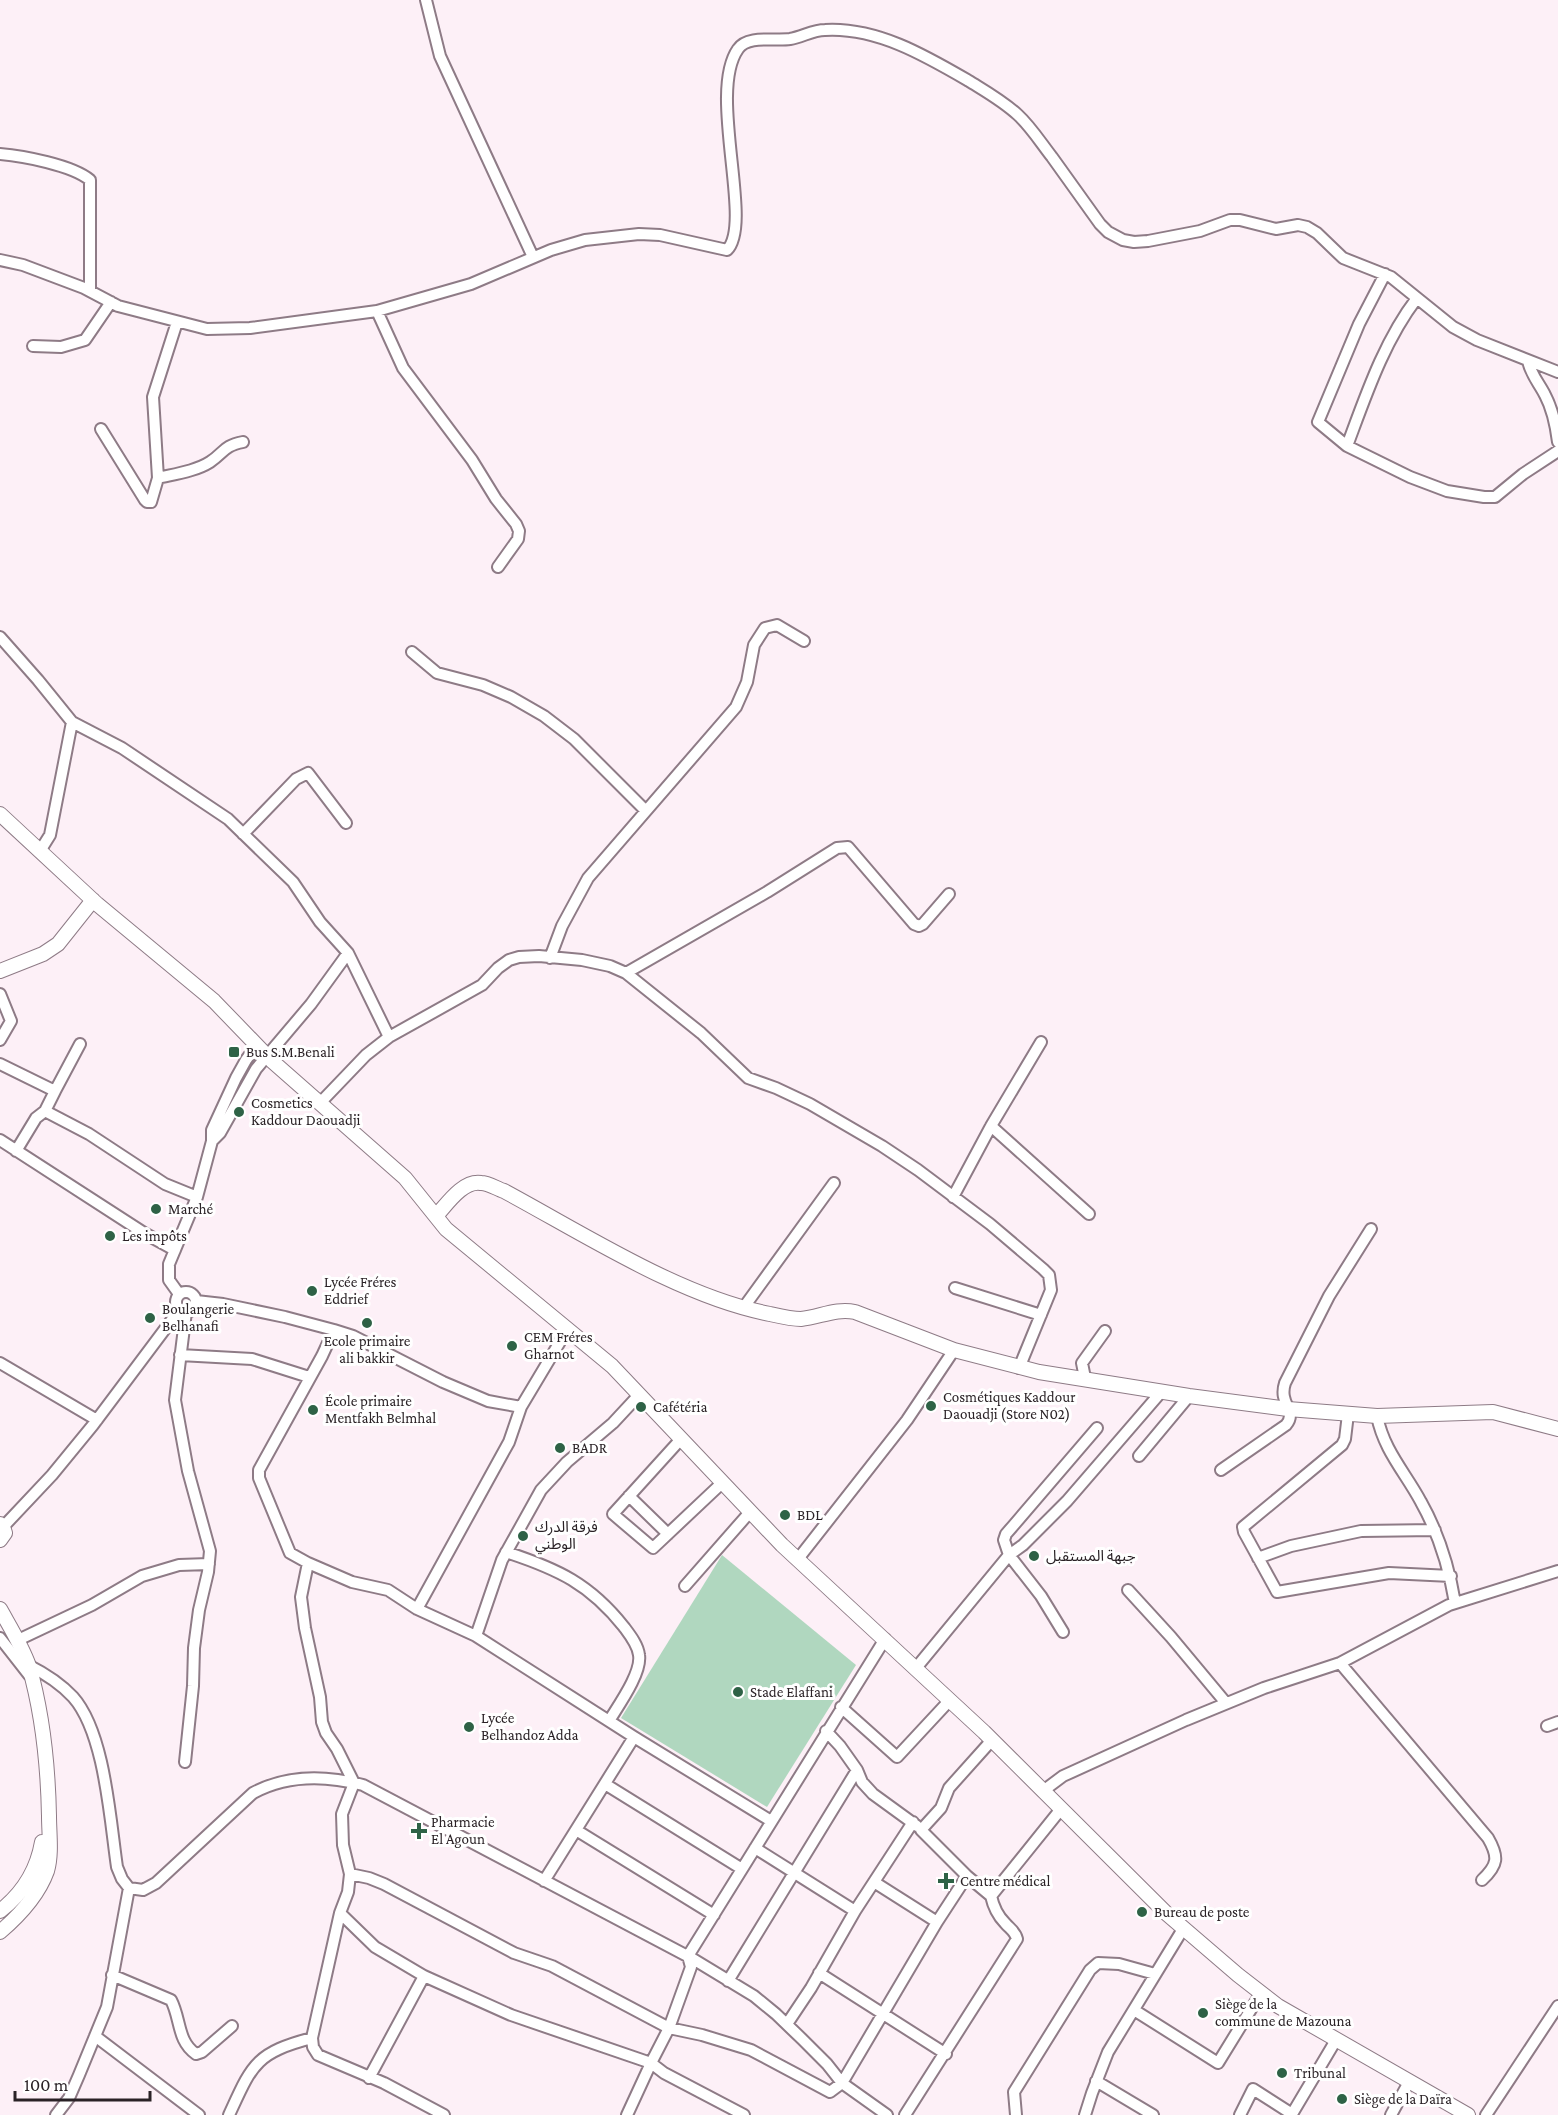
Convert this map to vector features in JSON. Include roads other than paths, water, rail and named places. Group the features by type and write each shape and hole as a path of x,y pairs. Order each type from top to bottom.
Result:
{"main road":[{"path":"0,814 93,900 214,1001 262,1050 405,1178 446,1229 612,1366 750,1512 951,1700 1183,1929 1278,2006 1468,2115"},
{"path":"0,971 43,954 58,944 93,900"},
{"path":"435,1216 462,1189 470,1184 482,1182 504,1191 680,1284 768,1314 801,1319 844,1310 855,1312 954,1350 1019,1368 1189,1396 1288,1409 1377,1416 1493,1412 1558,1429"},
{"path":"0,1609 18,1640 30,1672 43,1726 49,1848 48,1868 37,1892 27,1906 0,1932"},
{"path":"0,1911 26,1884 34,1871 39,1860 48,1807"}],"street":[{"path":"426,0 440,56 533,257"},
{"path":"0,260 23,265 90,291 118,306 207,329 250,328 377,311 471,284 533,257 585,240 639,234 674,237 727,250 734,240 735,198 729,150 728,80 738,49 748,42 791,39 822,30 856,31 882,38 933,60 994,96 1018,115 1037,137 1100,224 1108,232 1123,240 1148,241 1200,231 1230,220 1240,220 1276,229 1298,225 1307,227 1317,233 1343,258 1384,274 1453,327 1476,340 1558,372"},
{"path":"0,154 20,156 55,165 90,180 90,291"},
{"path":"1384,274 1359,324 1318,422 1347,446 1410,477 1447,491 1484,497 1495,497 1523,474 1558,451"},
{"path":"1347,446 1378,367 1408,310 1417,298"},
{"path":"33,346 61,347 85,340 111,302"},
{"path":"377,311 403,368 472,460 496,500 516,524 519,538 498,567"},
{"path":"101,429 147,502 151,502 158,478 153,397 177,322"},
{"path":"1528,361 1531,374 1545,395 1552,412 1558,442"},
{"path":"158,478 201,466 211,461 230,445 243,442"},
{"path":"550,958 561,926 588,878 736,707 747,682 754,645 765,628 777,625 804,641"},
{"path":"0,637 39,680 72,722 122,748 228,819 293,882 320,922 348,953 389,1037"},
{"path":"412,652 437,673 483,685 511,697 544,716 574,739 646,811"},
{"path":"40,851 50,835 72,722"},
{"path":"243,834 296,779 308,773 346,823"},
{"path":"626,973 843,846 848,847 914,924 923,924 949,894"},
{"path":"179,1294 169,1280 169,1264 197,1197 212,1142 256,1069 262,1050 311,1004 348,953"},
{"path":"320,1103 366,1055 389,1037 482,985 509,960 539,956 582,960 610,966 626,973 701,1033 748,1078 776,1088 853,1128 918,1170 990,1224 1049,1275 1051,1290 1019,1368"},
{"path":"0,994 11,1021 0,1040"},
{"path":"953,1197 991,1126 1041,1042"},
{"path":"16,1151 36,1118 45,1111 80,1044"},
{"path":"0,1064 55,1091"},
{"path":"45,1111 89,1134 165,1184 197,1197"},
{"path":"991,1126 1089,1214"},
{"path":"0,1140 144,1233 175,1250"},
{"path":"744,1307 834,1183"},
{"path":"1221,1470 1286,1425 1291,1417 1282,1394 1285,1383 1329,1296 1371,1229"},
{"path":"955,1288 1041,1315"},
{"path":"179,1294 191,1293 196,1301"},
{"path":"179,1294 176,1304 183,1311 175,1400 188,1471 210,1551 194,1647 193,1686 185,1762"},
{"path":"196,1301 224,1304 285,1317 353,1336 442,1382 488,1401 521,1407"},
{"path":"1,1535 97,1420 183,1311 192,1310 196,1301"},
{"path":"334,1330 259,1470 259,1478 290,1553 352,1582 388,1590 417,1609 476,1636 771,1821"},
{"path":"417,1609 509,1442 521,1407 567,1330"},
{"path":"1085,1378 1082,1364 1105,1331"},
{"path":"798,1559 907,1420 954,1350"},
{"path":"180,1355 252,1359 309,1377"},
{"path":"0,1363 97,1420"},
{"path":"916,1668 1009,1555 1023,1545 1067,1501 1162,1391"},
{"path":"476,1636 506,1552 541,1490 567,1462 613,1423 639,1395"},
{"path":"1139,1456 1189,1396"},
{"path":"1348,1414 1345,1439 1341,1445 1243,1527 1276,1592 1389,1573 1451,1576"},
{"path":"1377,1416 1382,1437 1421,1501 1435,1530 1451,1576 1455,1603"},
{"path":"1063,1632 1041,1596 1009,1555 1005,1545 1006,1534 1097,1428"},
{"path":"681,1439 613,1514 653,1548 722,1484"},
{"path":"629,1496 668,1534"},
{"path":"685,1586 750,1512"},
{"path":"1258,1557 1291,1546 1361,1531 1435,1530"},
{"path":"506,1552 541,1563 572,1579 607,1606 632,1638 640,1656 635,1675 609,1721"},
{"path":"308,1563 301,1597 305,1628 320,1697 322,1722 354,1783 342,1814 344,1845 350,1874 348,1892 340,1912 312,2038 313,2047 318,2055 384,2083 444,2115"},
{"path":"18,1640 92,1605 142,1576 179,1565 209,1564"},
{"path":"1043,1791 1063,1776 1226,1703 1341,1663 1455,1603 1558,1571"},
{"path":"1128,1590 1226,1703"},
{"path":"0,1638 30,1672 51,1676 74,1698 91,1728 104,1780 117,1867 129,1888 143,1890 156,1883 253,1793 271,1783 303,1778 338,1779 363,1785 688,1956 754,1996 787,2024 827,2064 842,2084 887,2115"},
{"path":"627,2115 669,2028 691,1968 688,1956 885,1639"},
{"path":"1341,1663 1488,1838 1496,1858 1492,1870 1482,1880"},
{"path":"842,1707 897,1757 951,1700"},
{"path":"1547,1726 1558,1722"},
{"path":"826,1731 840,1746 857,1770 862,1782 873,1794 913,1822 967,1876 991,1896 1004,1923 1015,1932 1017,1939 946,2054 905,2115"},
{"path":"544,1881 634,1737"},
{"path":"921,1830 941,1808 949,1788 992,1740"},
{"path":"728,1981 857,1770"},
{"path":"605,1784 742,1869"},
{"path":"991,1896 1061,1809"},
{"path":"787,2024 855,1911 913,1822"},
{"path":"576,1830 714,1914"},
{"path":"755,1848 855,1911"},
{"path":"350,1874 384,1884 514,1953 552,1966 669,2028 751,2050 830,2092 842,2084 937,1922 967,1876"},
{"path":"874,1882 937,1922"},
{"path":"56,2115 69,2098 107,2007 129,1888"},
{"path":"340,1912 375,1947 424,1976 512,2015 651,2063 664,2073 744,2115"},
{"path":"1085,2115 1108,2052 1183,1929"},
{"path":"1016,2115 1014,2092 1090,1970 1098,1964 1119,1964 1155,1974"},
{"path":"819,1973 946,2054"},
{"path":"112,1975 171,2000 175,2006 179,2032 189,2050 196,2054 202,2052 232,2026"},
{"path":"369,2078 424,1976"},
{"path":"1134,2010 1218,2063 1261,1993"},
{"path":"1486,2115 1558,2006"},
{"path":"95,2036 199,2115"},
{"path":"229,2115 248,2075 260,2060 274,2051 312,2038"},
{"path":"1240,2115 1253,2089 1292,2114 1336,2040"},
{"path":"1096,2081 1153,2115"},
{"path":"1390,2115 1408,2082"}],"place":[{"name":"Bus S.M.Benali","path":"234,1052"},
{"name":"Cosmetics Kaddour Daouadji","path":"239,1112"},
{"name":"Marché","path":"156,1209"},
{"name":"Les impôts","path":"110,1236"},
{"name":"Lycée Fréres Eddrief","path":"312,1291"},
{"name":"Boulangerie Belhanafi","path":"150,1318"},
{"name":"Ecole primaire ali bakkir","path":"367,1323"},
{"name":"CEM Fréres Gharnot","path":"512,1346"},
{"name":"Cosmétiques Kaddour Daouadji (Store N02)","path":"931,1406"},
{"name":"Cafétéria","path":"641,1407"},
{"name":"École primaire Mentfakh Belmhal","path":"313,1410"},
{"name":"BADR","path":"560,1448"},
{"name":"BDL","path":"785,1515"},
{"name":"فرقة الدرك الوطني","path":"523,1536"},
{"name":"جبهة المستقبل","path":"1034,1556"},
{"name":"Stade Elaffani","path":"738,1692"},
{"name":"Lycée Belhandoz Adda","path":"469,1727"},
{"name":"Pharmacie El Agoun","path":"419,1831"},
{"name":"Centre médical","path":"946,1881"},
{"name":"Bureau de poste","path":"1142,1912"},
{"name":"Siège de la commune de Mazouna","path":"1203,2013"},
{"name":"Tribunal","path":"1282,2073"},
{"name":"Siège de la Daïra","path":"1342,2099"}]}
